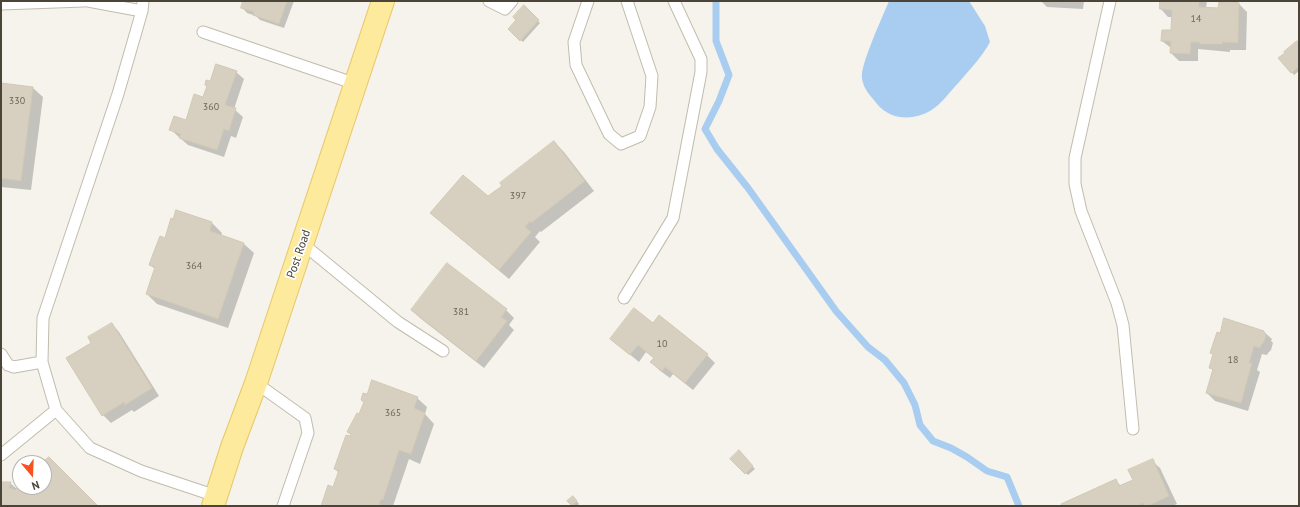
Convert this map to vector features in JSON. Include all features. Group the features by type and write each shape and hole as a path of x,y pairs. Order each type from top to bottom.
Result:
{"main road":[{"name":"Post Road","path":"214,501 303,244 383,1"}],"lane":[{"path":"1,4 84,1"},
{"path":"88,1 143,6 118,94 43,318 42,362 56,410 90,448 140,471 214,501"},
{"path":"489,1 505,9 512,1"},
{"path":"588,1 574,42 576,65 609,134 621,144 640,136 650,108 652,76 627,1"},
{"path":"624,298 673,218 701,72 701,59 674,1"},
{"path":"1110,1 1075,158 1076,184 1081,211 1117,303 1123,325 1133,429"},
{"path":"204,32 356,84"},
{"path":"303,244 398,322 444,351"},
{"path":"1,354 8,365 14,367 42,362"},
{"path":"256,383 305,418 308,433 283,506"},
{"path":"1,455 56,410"}],"water":[{"path":"889,1 969,1 985,26 990,42 976,62 942,101 930,111 916,116 895,116 882,109 864,86 862,78 862,72 872,40"}],"building":[{"path":"243,1 287,1 279,24 253,15 254,12 241,8"},
{"path":"1160,1 1199,1 1199,7 1218,8 1219,2 1224,1 1239,3 1238,43 1222,42 1223,44 1200,44 1199,42 1191,42 1190,54 1170,53 1171,41 1161,41 1162,30 1171,30 1172,10 1160,9"},
{"path":"524,5 539,20 520,41 508,29 516,20 513,17"},
{"path":"1297,41 1299,43 1299,67 1291,73 1278,58"},
{"path":"216,64 237,71 225,105 236,108 229,131 224,129 217,150 179,138 181,134 169,130 174,116 186,120 194,94 203,97 207,86 205,85 206,80 210,81"},
{"path":"1,83 33,87 21,181 1,178"},
{"path":"554,141 585,181 531,223 530,221 525,227 531,232 499,270 430,213 463,175 488,196 502,186 500,183"},
{"path":"176,210 212,222 210,231 244,243 218,319 146,294 155,267 149,265 160,236 165,238 171,218 173,219"},
{"path":"447,263 507,309 501,317 507,321 476,361 411,310"},
{"path":"634,308 653,323 659,315 708,354 685,383 665,367 662,371 650,362 654,358 638,345 630,355 610,339"},
{"path":"1224,318 1264,331 1266,335 1260,348 1254,346 1249,363 1252,363 1241,403 1206,393 1213,369 1209,368 1213,354 1210,353 1217,332 1220,333"},
{"path":"112,323 152,388 125,405 124,402 102,416 66,358 91,343 88,337"},
{"path":"372,380 418,397 414,408 425,413 411,454 399,450 383,500 381,499 379,506 321,506 328,485 333,487 339,470 334,469 346,435 350,436 351,434 347,432 357,413 359,414 364,402 361,400 363,393 367,394"},
{"path":"739,450 753,466 745,474 730,459"},
{"path":"1153,459 1169,496 1148,506 1144,506 1143,503 1137,506 1062,506 1061,504 1116,479 1119,486 1133,480 1128,470"},
{"path":"52,460 98,506 1,506 1,482 11,482 9,488 12,489 12,495 52,495"},
{"path":"573,496 577,501 572,506 567,501"}],"waterway":[{"path":"716,1 716,41 729,75 719,101 705,129 717,149 748,188 836,311 868,347 885,360 904,383 915,405 920,425 933,441 951,448 987,471 1007,477 1019,506"}]}
